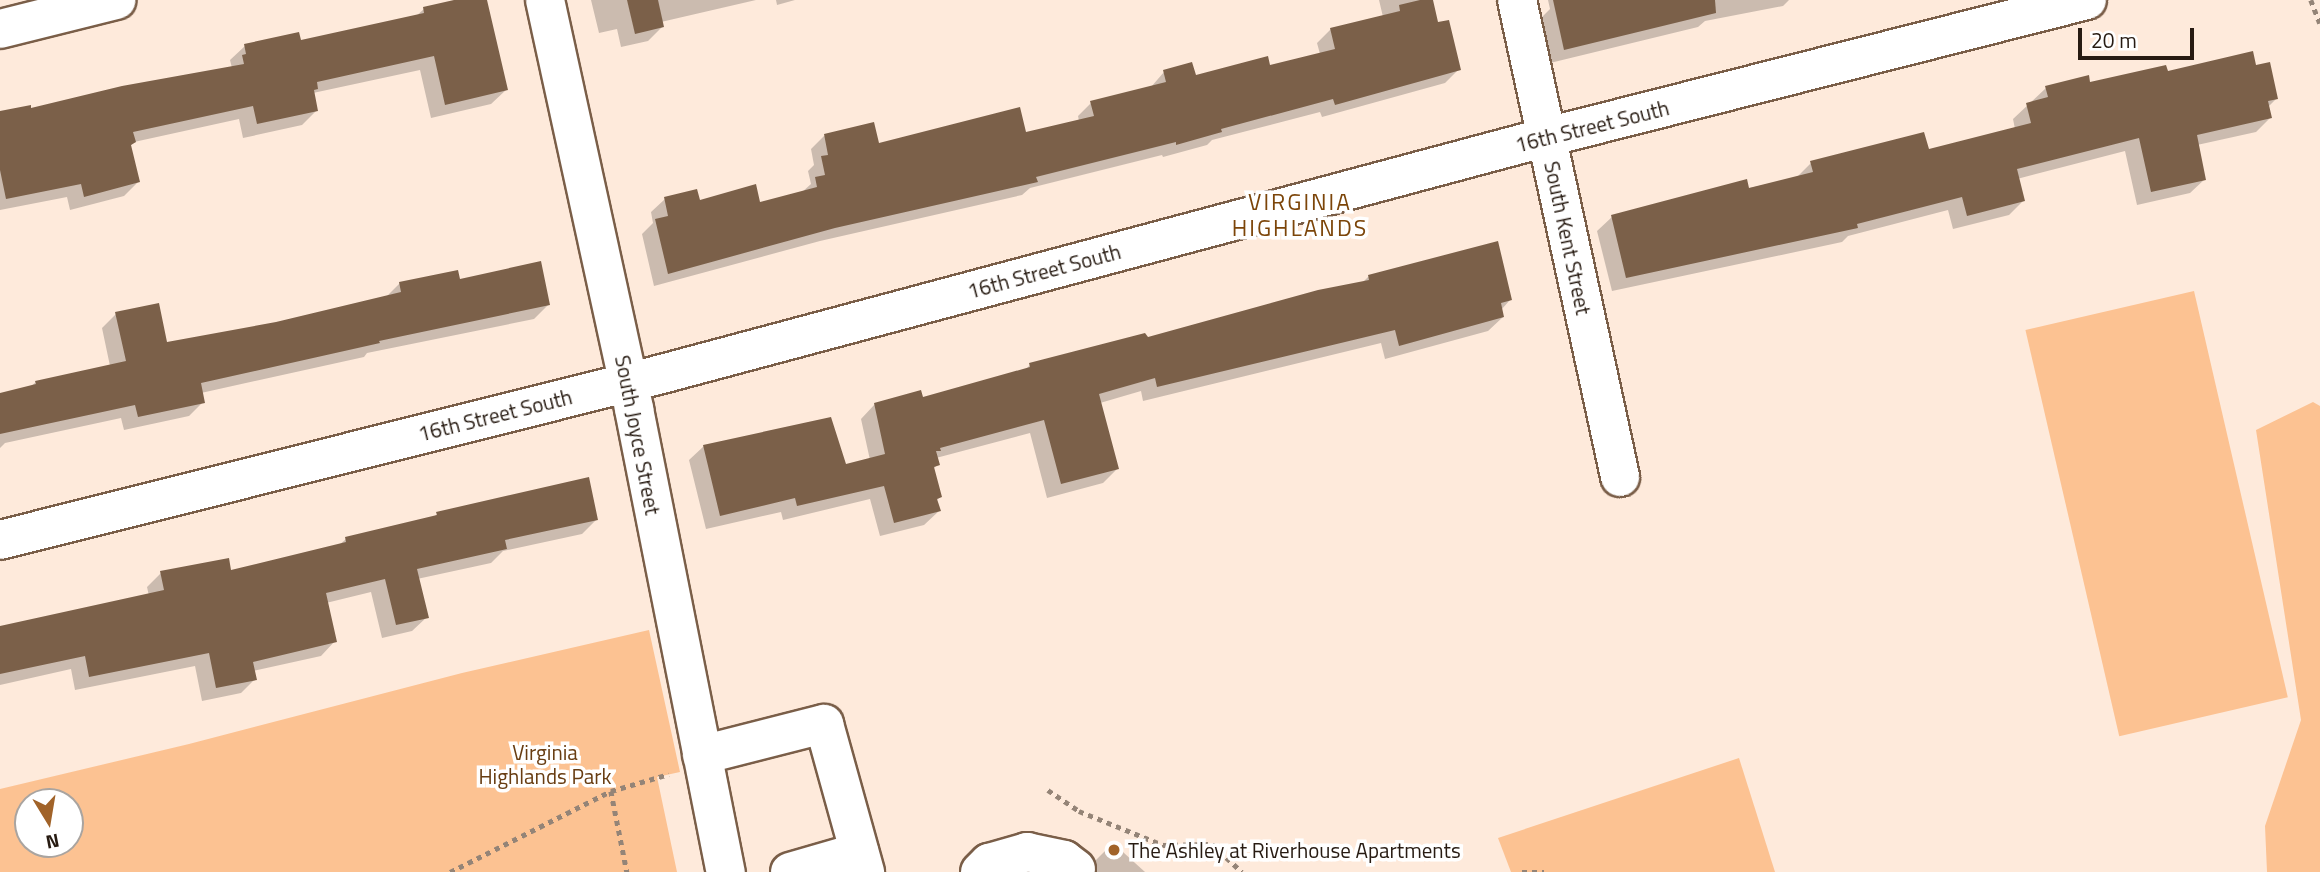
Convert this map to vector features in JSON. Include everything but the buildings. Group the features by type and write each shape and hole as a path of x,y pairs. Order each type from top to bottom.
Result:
{"street":[{"path":"0,29 116,0"},
{"name":"South Joyce Street","path":"545,0 628,382 691,764 726,872"},
{"name":"South Kent Street","path":"1517,0 1620,477"},
{"name":"16th Street South","path":"0,540 628,382 1547,137 2087,0"},
{"path":"691,764 824,724 862,862 790,872"},
{"path":"980,872 989,863 1027,852 1064,860 1076,869"}],"path":[{"path":"2311,0 2320,23"},
{"path":"450,872 611,791 691,764"},
{"path":"1048,790 1079,811 1163,845 1212,844 1242,872"},
{"path":"611,791 628,872"},
{"path":"1522,872 1544,872"}],"green space":[{"path":"2194,291 2288,697 2119,736 2025,330"},
{"path":"2313,402 2320,406 2320,872 2267,872 2265,826 2301,720 2256,430"},
{"name":"Virginia Highlands Park","path":"649,630 680,772 657,777 677,872 0,872 0,789 189,744 462,673"},
{"path":"1739,758 1775,872 1511,872 1498,838"}],"place":[{"name":"The Ashley at Riverhouse Apartments","path":"1114,850"}],"district":[{"name":"VIRGINIA HIGHLANDS","path":"1300,215"}]}
